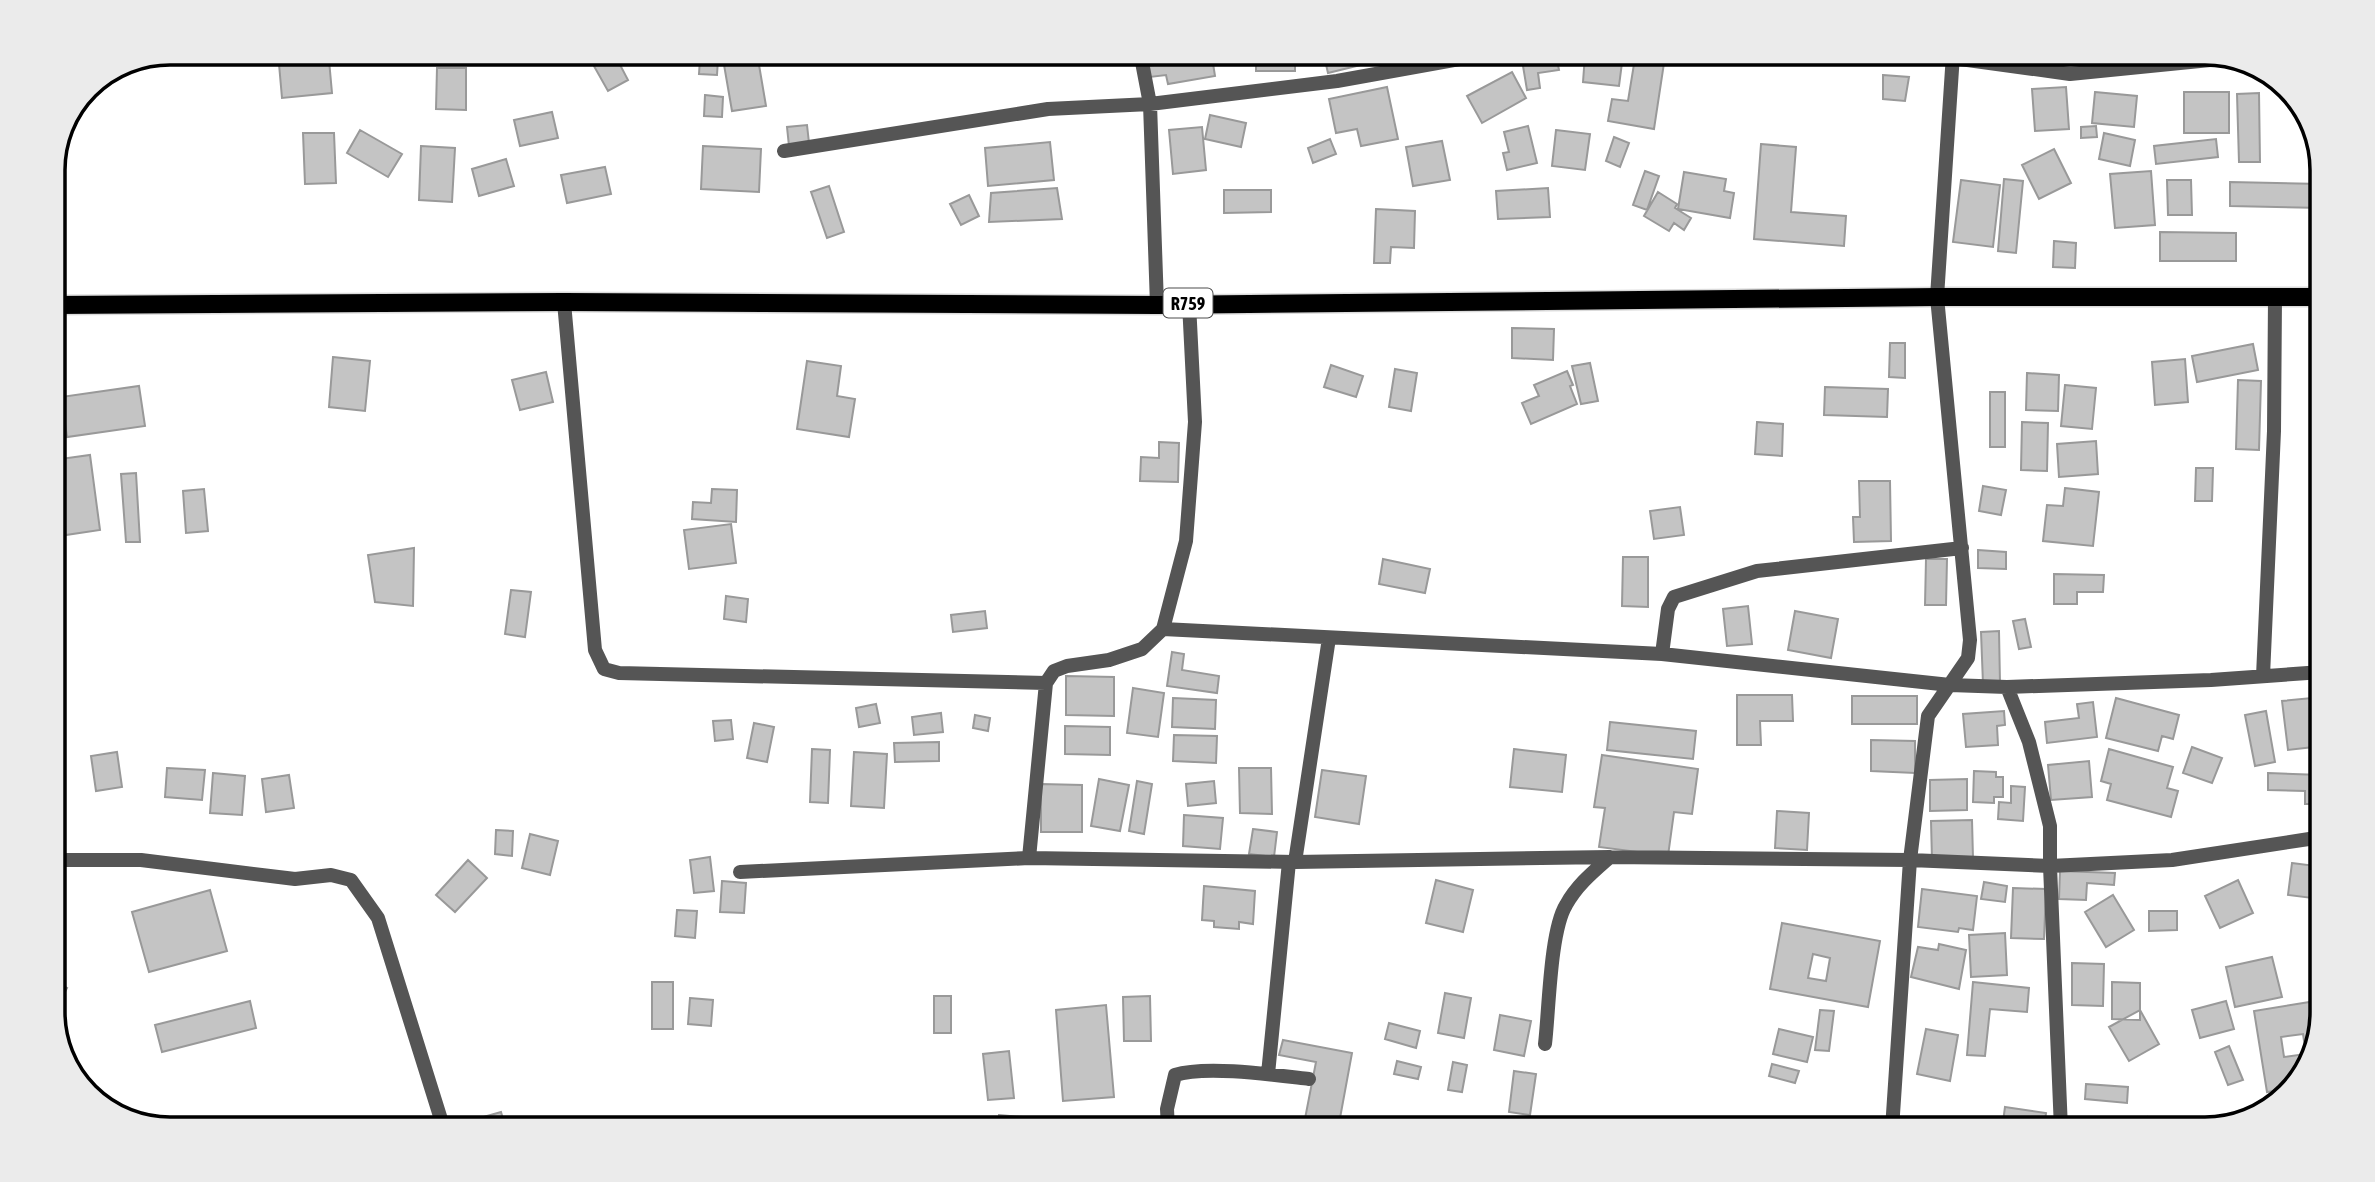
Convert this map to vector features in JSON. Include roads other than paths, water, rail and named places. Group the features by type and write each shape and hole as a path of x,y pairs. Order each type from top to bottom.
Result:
{"main road":[{"name":"R759","path":"65,305 564,302 1157,305 1937,297 2310,297"}],"street":[{"path":"1143,65 1150,104 1157,305"},
{"path":"784,152 1048,108 1150,104 1337,81 1426,65"},
{"path":"1893,1117 1910,860 1928,716 1968,658 1970,640 1937,297 1952,65"},
{"path":"2012,65 2070,74 2160,65"},
{"path":"2263,676 2274,431 2275,297"},
{"path":"564,302 595,650 604,668 619,673 1046,683"},
{"path":"1029,858 1046,683 1054,671 1067,666 1109,660 1142,649 1163,629 1186,541 1195,422 1189,303"},
{"path":"1662,654 1668,609 1674,597 1757,571 1962,548"},
{"path":"1163,629 1662,654 1950,685 2007,687 2211,680 2310,673"},
{"path":"1268,1074 1292,862 1329,638"},
{"path":"2007,687 2029,742 2050,826 2060,1117"},
{"path":"740,872 1029,858 1292,862 1609,857 1910,860 2050,866 2172,860 2310,839"},
{"path":"1545,1044 1557,930 1564,908 1581,883 1609,857"},
{"path":"65,860 141,860 295,879 331,875 351,880 378,918 440,1117"},
{"path":"1167,1117 1175,1076 1188,1071 1268,1074 1309,1079"}]}
